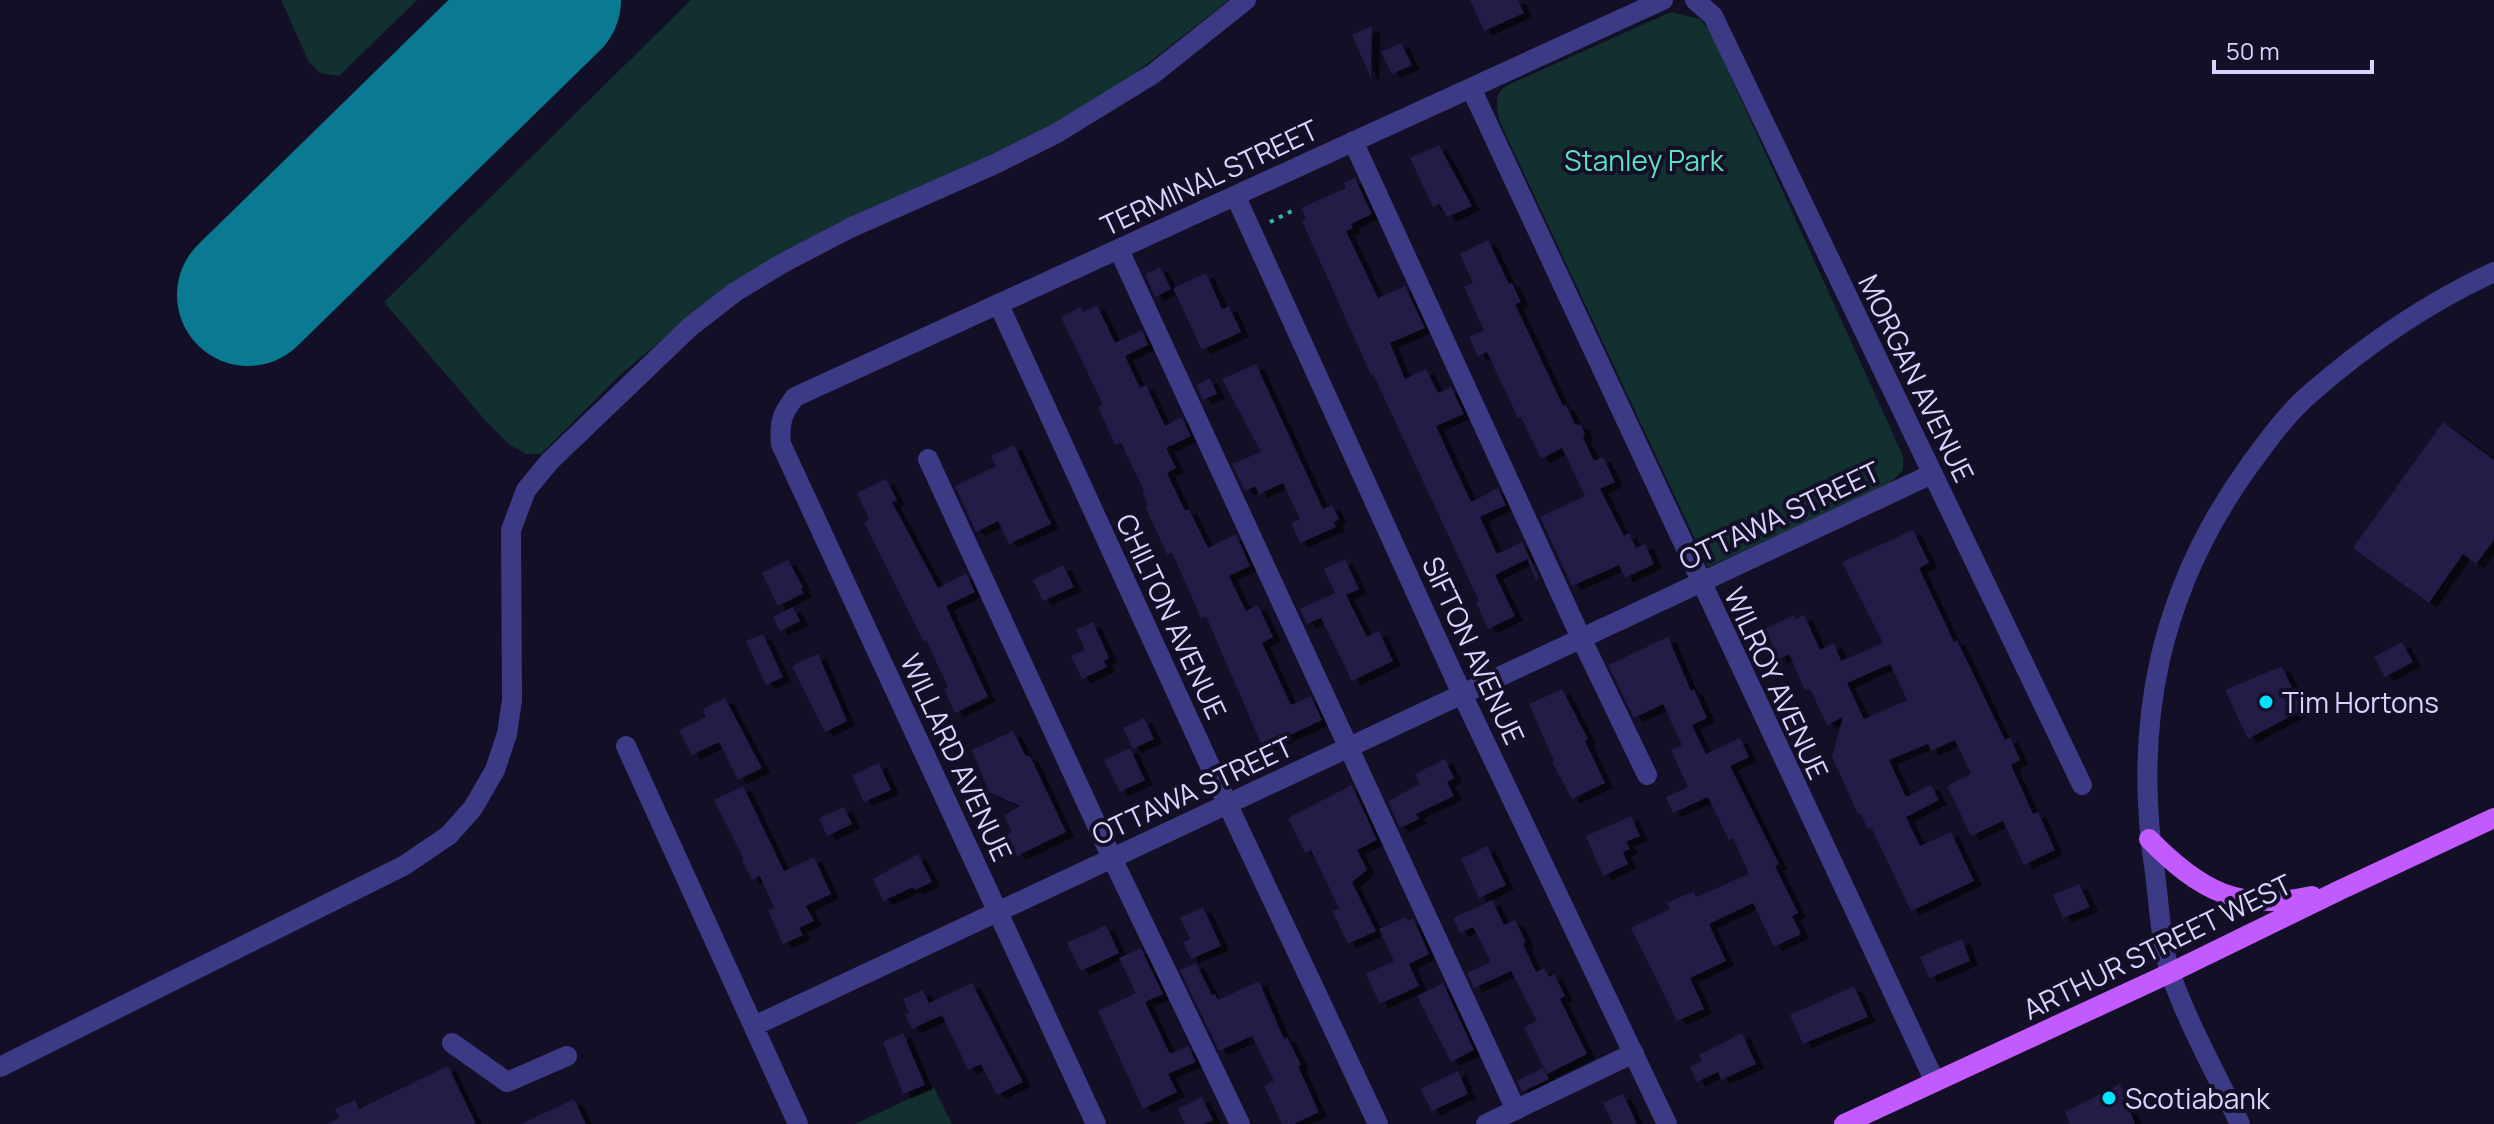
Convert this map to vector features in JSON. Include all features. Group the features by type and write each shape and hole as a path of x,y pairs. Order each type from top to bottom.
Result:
{"main road":[{"name":"ARTHUR STREET WEST","path":"1844,1124 2494,818"},
{"path":"2149,839 2195,880 2236,899 2265,902 2300,899 2340,890"}],"street":[{"path":"0,1067 405,865 449,835 473,808 495,770 507,734 512,700 511,530 526,490 550,461 690,327 735,292 850,228 1057,133 1153,74 1246,0"},
{"name":"TERMINAL STREET","path":"783,411 795,397 1663,0"},
{"name":"MORGAN AVENUE","path":"1695,0 1713,16 2082,785"},
{"name":"WILROY AVENUE","path":"1471,88 1699,583 1935,1082"},
{"path":"1353,141 1647,775"},
{"name":"SIFTON AVENUE","path":"1236,197 1462,694 1667,1124"},
{"path":"1119,250 1516,1110"},
{"path":"2240,1124 2170,973 2149,839 2147,739 2160,652 2187,571 2219,507 2265,444 2310,393 2378,340 2472,282 2494,272"},
{"name":"CHILTON AVENUE","path":"999,305 1378,1124"},
{"name":"WILLARD AVENUE","path":"783,411 779,427 781,444 1096,1124"},
{"path":"928,459 1112,858 1240,1124"},
{"name":"OTTAWA STREET","path":"754,1026 1932,474"},
{"path":"626,746 798,1124"},
{"path":"452,1043 507,1082 567,1056"},
{"path":"1486,1124 1634,1053"}],"path":[{"path":"1251,231 1296,209"}],"green space":[{"path":"281,0 417,0 339,76 320,73 309,62"},
{"path":"691,0 1229,0 1114,90 696,311 620,375 541,454 526,454 510,445 485,420 384,302"},
{"name":"Stanley Park","path":"1671,12 1700,19 1710,31 1903,456 1903,470 1887,486 1708,567 1499,120 1497,104 1500,92 1508,85"},
{"path":"934,1087 952,1124 855,1124"}],"building":[{"path":"1470,0 1518,0 1524,13 1484,31"},
{"path":"1372,26 1371,78 1352,35"},
{"path":"1401,43 1412,65 1392,74 1381,52"},
{"path":"1439,145 1472,206 1448,217 1439,204 1433,207 1410,158"},
{"path":"1355,178 1372,214 1351,224 1353,228 1346,231 1378,298 1405,286 1425,328 1390,343 1405,379 1426,369 1438,393 1451,387 1464,414 1436,426 1451,459 1471,502 1498,488 1506,505 1480,517 1497,554 1522,542 1539,578 1536,580 1527,559 1495,575 1515,616 1488,629 1476,602 1479,601 1371,375 1302,221 1306,219 1301,208 1346,188 1344,183"},
{"path":"1488,240 1521,302 1515,304 1563,406 1566,405 1575,424 1581,425 1585,434 1583,438 1594,461 1603,457 1615,482 1600,489 1624,536 1629,533 1636,548 1645,544 1654,564 1625,578 1619,565 1572,586 1540,517 1585,496 1562,448 1541,459 1487,352 1478,356 1469,337 1484,330 1464,287 1473,283 1460,254"},
{"path":"1160,267 1171,289 1155,297 1145,274"},
{"path":"1206,273 1222,309 1229,306 1241,332 1202,350 1173,288"},
{"path":"1097,305 1115,343 1142,330 1148,345 1125,356 1140,388 1146,385 1165,426 1182,417 1191,436 1166,448 1176,468 1167,473 1185,511 1189,509 1208,548 1236,534 1250,566 1229,576 1246,611 1258,605 1273,637 1262,643 1291,705 1311,696 1322,720 1263,748 1206,616 1201,618 1172,552 1167,554 1145,506 1148,504 1142,493 1145,492 1121,443 1115,445 1098,407 1103,405 1061,317 1081,307 1083,312"},
{"path":"1256,364 1323,509 1332,505 1339,519 1334,522 1336,527 1300,543 1291,523 1300,519 1283,483 1259,494 1255,486 1245,491 1232,464 1261,452 1222,379"},
{"path":"1210,378 1217,394 1203,400 1196,385"},
{"path":"2443,422 2494,460 2494,540 2476,564 2463,554 2429,603 2353,548"},
{"path":"1014,445 1051,524 1009,544 998,521 976,532 955,486 996,466 991,456"},
{"path":"886,479 897,500 892,502 938,588 966,573 975,592 946,606 988,697 955,713 944,689 948,687 926,640 924,642 864,522 869,519 857,493"},
{"path":"1913,530 1929,563 1919,568 2005,740 2010,737 2020,760 2011,765 2033,814 2038,812 2055,850 2024,865 2003,821 1971,836 1947,786 1971,774 1955,740 1931,751 1928,744 1889,760 1906,797 1931,785 1939,800 1906,817 1920,846 1951,832 1974,881 1911,911 1871,827 1868,829 1858,814 1832,757 1843,717 1827,725 1810,689 1805,691 1789,654 1779,659 1765,629 1794,615 1796,619 1804,615 1820,650 1834,643 1841,661 1883,643 1842,562","holes":["1890,664 1907,700 1864,719 1847,683"]},
{"path":"1345,559 1359,589 1346,595 1367,637 1379,631 1393,661 1352,681 1321,618 1307,624 1300,609 1335,593 1324,569"},
{"path":"788,560 804,593 778,606 762,573"},
{"path":"1063,565 1074,587 1043,601 1033,580"},
{"path":"793,607 800,621 780,631 773,617"},
{"path":"1093,622 1109,658 1104,661 1107,667 1082,679 1071,656 1085,650 1076,630"},
{"path":"763,634 783,677 766,685 746,641"},
{"path":"1668,637 1691,691 1694,689 1707,718 1692,725 1706,754 1740,738 1749,757 1730,766 1779,864 1775,866 1798,913 1792,916 1801,934 1774,947 1753,903 1709,924 1726,961 1690,978 1704,1009 1677,1021 1631,928 1670,909 1667,903 1694,891 1696,897 1749,874 1733,838 1729,840 1708,797 1673,813 1666,797 1688,787 1671,750 1682,745 1663,704 1634,718 1608,665"},
{"path":"2402,642 2413,662 2385,677 2374,657"},
{"path":"818,654 847,721 825,732 792,666"},
{"name":"Tim Hortons","path":"2282,666 2302,710 2248,739 2225,690"},
{"path":"1562,689 1588,739 1585,741 1605,783 1572,799 1552,762 1529,704"},
{"path":"725,698 762,768 738,780 719,742 692,755 679,730 706,717 703,709"},
{"path":"1144,718 1154,739 1133,749 1123,728"},
{"path":"1013,731 1025,755 1030,756 1066,832 1017,856 1006,834 1012,832 1004,815 1020,806 989,792 972,750"},
{"path":"1130,748 1145,780 1120,792 1104,760"},
{"path":"1445,759 1454,778 1447,782 1454,796 1416,814 1419,819 1400,828 1388,801 1420,784 1415,774"},
{"path":"879,763 891,790 864,802 852,775"},
{"path":"1352,785 1377,840 1357,850 1367,870 1352,882 1376,931 1348,944 1332,911 1339,908 1311,850 1305,853 1288,818"},
{"path":"743,786 784,871 814,857 831,894 806,906 814,921 799,928 803,935 783,944 768,911 774,908 760,876 752,880 714,800"},
{"path":"844,807 852,824 827,836 819,818"},
{"path":"1631,816 1640,836 1626,842 1630,849 1623,852 1628,864 1603,876 1586,836"},
{"path":"1487,846 1506,885 1479,898 1461,859"},
{"path":"918,854 932,882 883,901 873,879"},
{"path":"2079,884 2090,907 2063,918 2053,895"},
{"path":"1492,900 1504,925 1515,920 1536,972 1544,968 1549,977 1554,974 1565,996 1560,999 1587,1054 1547,1074 1524,1027 1537,1021 1511,971 1474,988 1467,973 1491,962 1473,927 1460,933 1453,918"},
{"path":"1203,907 1221,946 1191,959 1183,942 1190,939 1180,918"},
{"path":"1405,917 1407,921 1413,918 1429,954 1409,964 1419,986 1380,1004 1366,974 1394,961 1379,929"},
{"path":"1106,925 1119,953 1081,971 1067,943"},
{"path":"1962,939 1970,961 1929,978 1920,957"},
{"path":"1141,948 1163,994 1145,1002 1170,1054 1188,1046 1196,1062 1168,1074 1177,1092 1143,1109 1098,1011 1136,993 1119,958"},
{"path":"1196,963 1212,995 1215,994 1218,1000 1259,981 1284,1039 1287,1037 1301,1065 1298,1066 1319,1112 1294,1124 1282,1124 1264,1086 1274,1081 1252,1036 1219,1051 1180,970"},
{"path":"972,983 1023,1082 997,1095 981,1064 968,1070 942,1015 912,1029 905,1015 909,1013 903,999 923,990 929,1003"},
{"path":"1443,983 1474,1050 1451,1062 1417,996"},
{"path":"1854,986 1868,1017 1803,1044 1790,1015"},
{"path":"903,1033 925,1085 903,1094 883,1042"},
{"path":"1742,1033 1756,1064 1721,1080 1718,1072 1697,1082 1690,1067 1702,1061 1699,1055"},
{"path":"448,1066 476,1124 327,1124 340,1118 335,1109 355,1100 359,1109"},
{"path":"1543,1068 1549,1079 1522,1092 1517,1081"},
{"path":"1458,1071 1468,1094 1432,1111 1420,1089"},
{"name":"Scotiabank","path":"2120,1084 2135,1124 2070,1124 2065,1112"},
{"path":"1623,1094 1637,1124 1613,1124 1603,1103"},
{"path":"1202,1097 1213,1120 1204,1124 1185,1124 1178,1109"},
{"path":"574,1099 586,1124 521,1124"}],"runway":[{"path":"248,295 550,0"}],"place":[{"name":"Tim Hortons","path":"2266,702"},
{"name":"Scotiabank","path":"2109,1098"}]}
